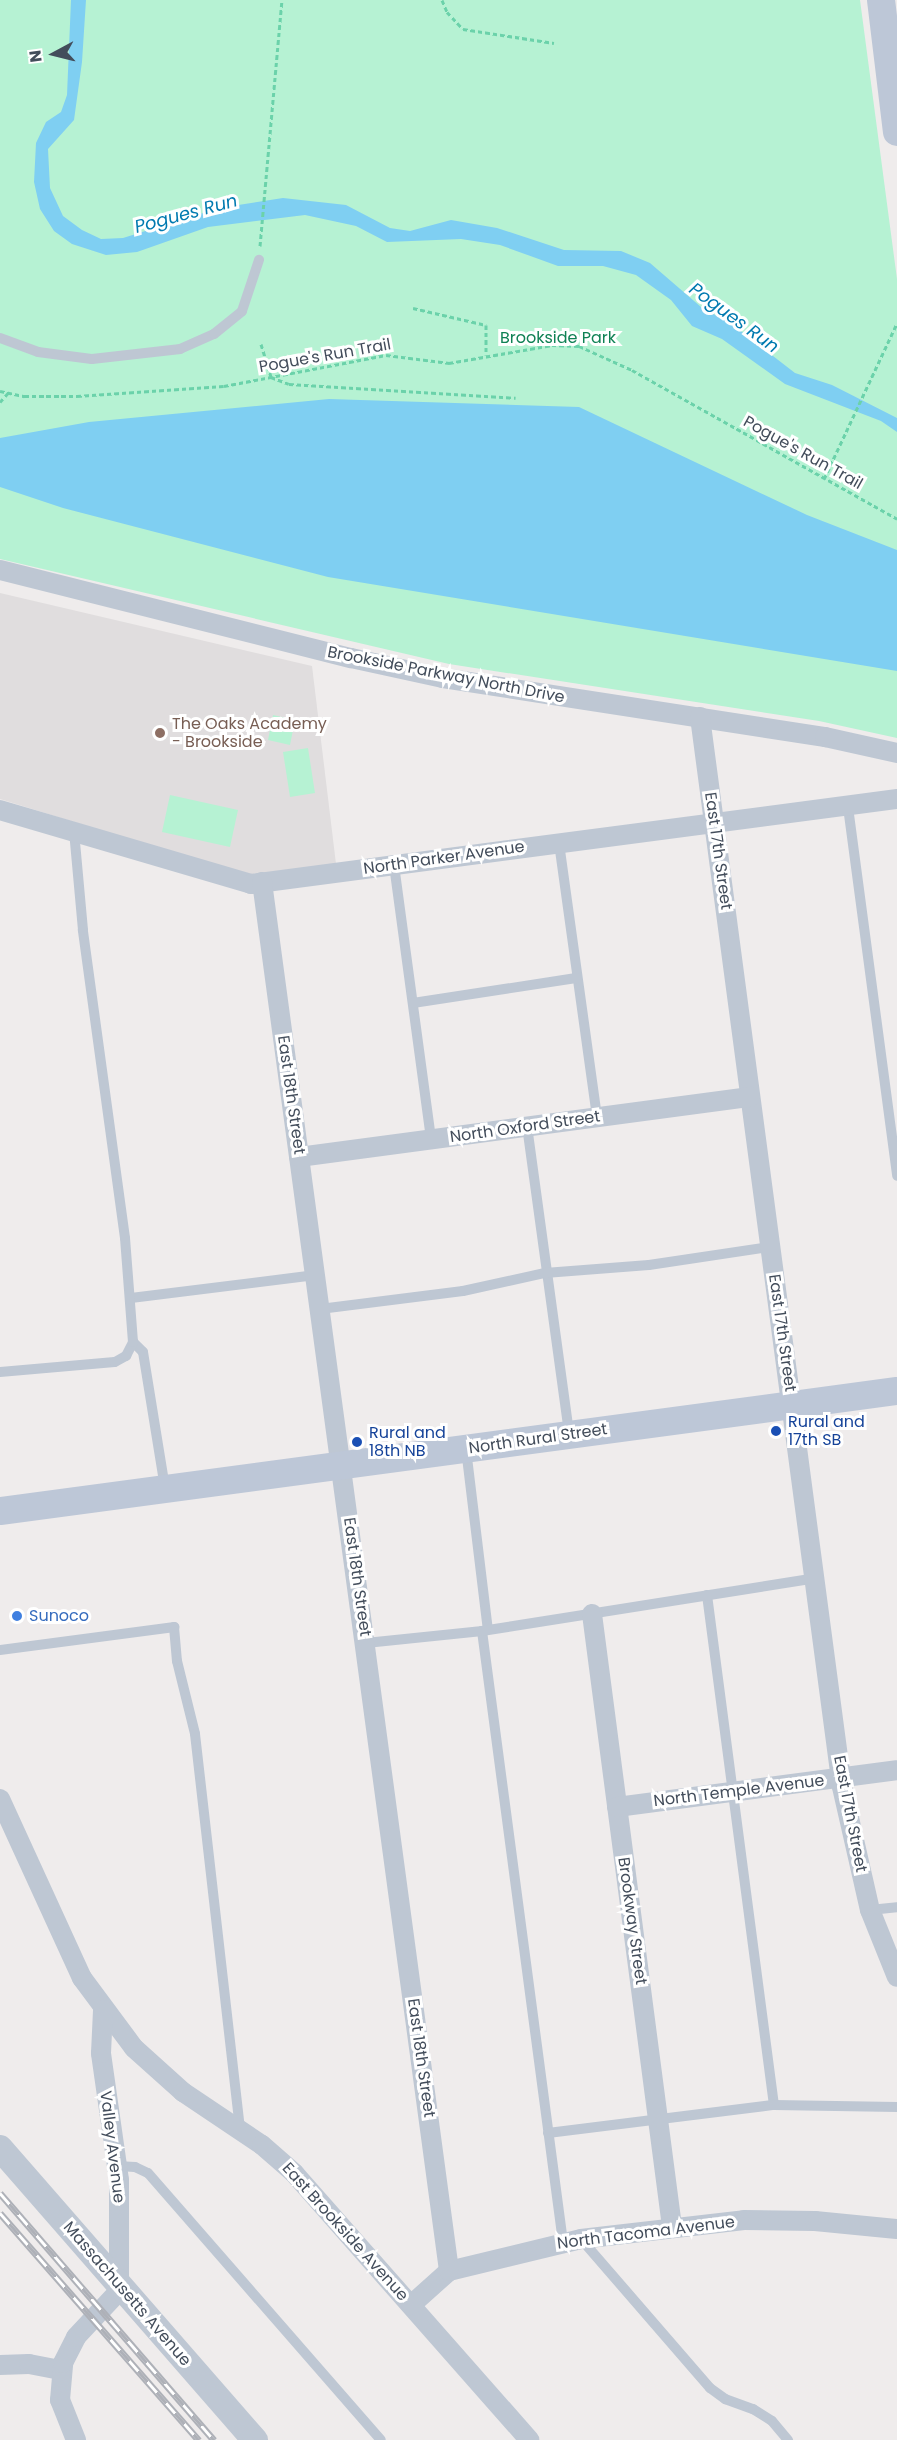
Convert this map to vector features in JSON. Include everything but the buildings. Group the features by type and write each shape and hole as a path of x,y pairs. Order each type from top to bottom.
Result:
{"main road":[{"path":"881,0 896,123"},
{"name":"North Rural Street","path":"0,1511 897,1391"}],"street":[{"name":"Brookside Parkway North Drive","path":"0,570 380,664 491,687 700,717 897,753"},
{"name":"East 17th Street","path":"700,717 841,1778 870,1910 897,1977"},
{"name":"North Parker Avenue","path":"0,810 251,884 897,799"},
{"name":"East 18th Street","path":"261,882 342,1465 449,2271"},
{"name":"North Oxford Street","path":"299,1157 750,1097"},
{"name":"Brookway Street","path":"592,1614 672,2227"},
{"name":"North Temple Avenue","path":"617,1807 897,1770"},
{"name":"East Brookside Avenue","path":"0,1799 72,1958 103,2010 161,2075 240,2129 294,2173 529,2440"},
{"name":"Valley Avenue","path":"76,2440 60,2400 61,2370 70,2345 116,2298 119,2284 117,2166 101,2053 103,2010"},
{"name":"Massachusetts Avenue","path":"0,2148 255,2440"},
{"name":"North Tacoma Avenue","path":"411,2305 449,2271 572,2241 672,2227 783,2220 897,2229"},
{"path":"0,2365 29,2364 61,2370"}],"lane":[{"path":"0,338 24,348 92,359 180,349 214,334 242,311 259,260"},
{"path":"848,807 897,1176"},
{"path":"0,1372 115,1362 126,1356 133,1342 131,1298 74,832"},
{"path":"559,843 597,1117"},
{"path":"394,865 431,1139"},
{"path":"413,1004 576,978"},
{"path":"527,1126 569,1435"},
{"path":"320,1309 463,1291 546,1273 649,1265 770,1247"},
{"path":"131,1298 316,1275"},
{"path":"133,1342 143,1352 165,1489"},
{"path":"466,1449 485,1630 548,2133 572,2241 710,2388 763,2415 788,2440"},
{"path":"366,1643 485,1630 815,1578"},
{"path":"706,1595 774,2105"},
{"path":"0,1650 174,1627 177,1661 195,1734 240,2129"},
{"path":"870,1910 897,1907"},
{"path":"548,2133 774,2105 897,2107"},
{"path":"117,2166 135,2167 148,2173 381,2440"}],"path":[{"path":"260,246 282,0"},
{"path":"442,0 447,12 464,29 555,43"},
{"path":"413,308 486,325 486,355"},
{"path":"824,479 897,324"},
{"path":"261,344 271,377 302,386 516,398"},
{"name":"Pogue's Run Trail","path":"0,391 24,396 77,396 224,386 386,355 449,363 552,345 579,346 632,370 897,519"},
{"path":"0,402 8,393"}],"shaded area":[{"name":"The Oaks Academy - Brookside","path":"0,593 312,666 336,864 245,875 0,799"}],"green space":[{"name":"Brookside Park","path":"0,0 860,0 897,279 897,738 819,721 449,664 0,559"},
{"path":"273,715 295,720 290,745 268,740"},
{"path":"308,748 315,793 290,797 283,752"},
{"path":"170,795 238,810 230,847 162,832"}],"water":[{"path":"71,0 86,0 82,62 74,120 48,149 50,188 63,216 82,230 101,239 123,238 219,208 283,198 346,205 390,228 410,231 451,220 497,228 564,250 621,251 650,263 701,307 733,325 795,373 832,385 897,418 897,432 881,421 785,384 722,339 692,326 671,300 636,275 603,266 558,266 500,245 461,239 387,242 356,226 305,215 208,227 137,252 106,255 72,244 54,231 40,209 34,182 36,143 46,122 61,112 67,95"},
{"path":"329,399 579,407 807,515 897,550 897,671 328,577 63,508 0,487 0,438 89,422"}],"railway":[{"path":"0,2193 214,2440"},
{"path":"0,2213 199,2440"}],"place":[{"name":"The Oaks Academy - Brookside","path":"160,733"},
{"name":"Rural and 17th SB","path":"776,1431"},
{"name":"Rural and 18th NB","path":"357,1442"},
{"name":"Sunoco","path":"17,1616"}],"water label":[{"name":"Pogues Run","path":"186,214"},
{"name":"Pogues Run","path":"734,318"}]}
